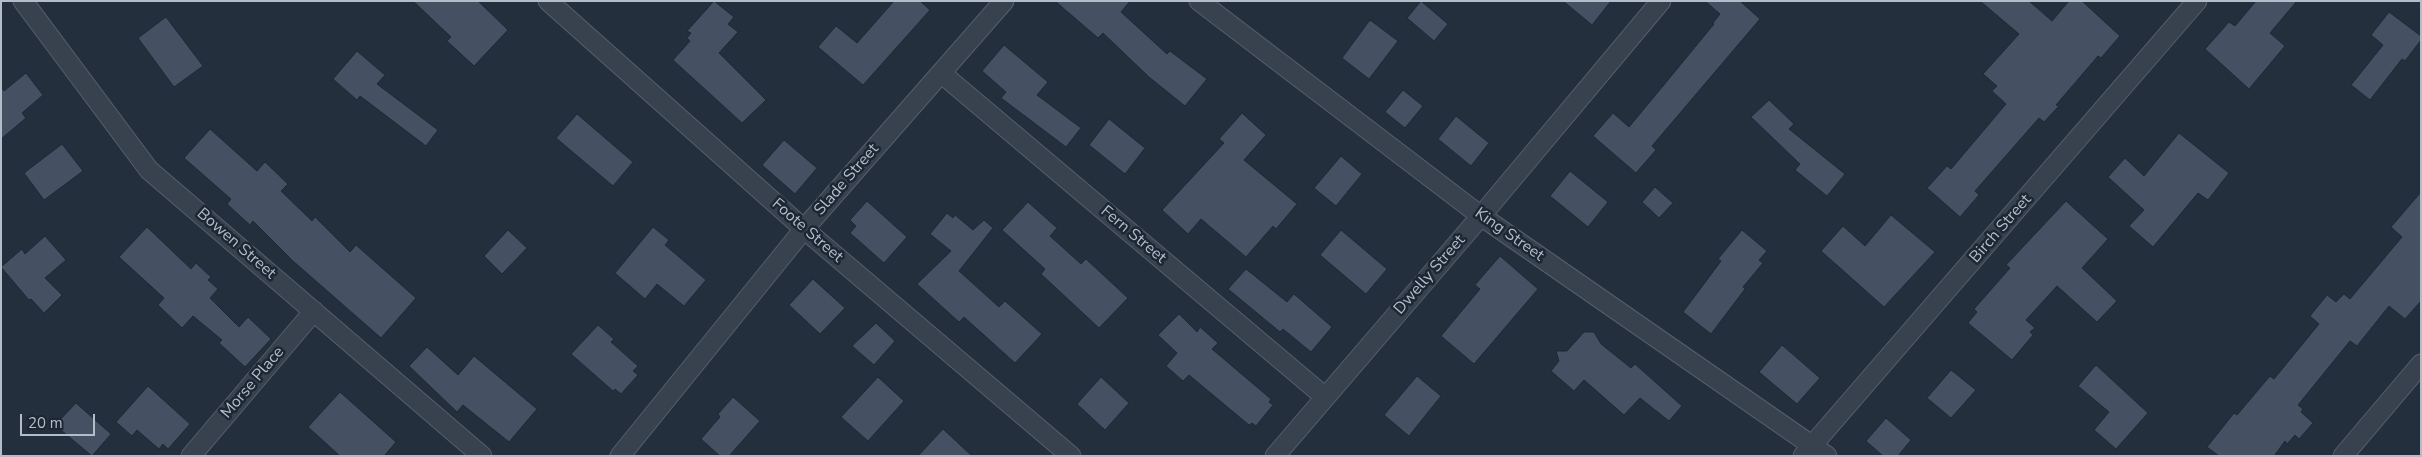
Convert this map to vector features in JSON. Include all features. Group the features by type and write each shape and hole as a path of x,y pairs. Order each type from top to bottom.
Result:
{"street":[{"name":"Bowen Street","path":"23,1 149,170 482,456"},
{"name":"Foote Street","path":"548,1 804,229 1070,456"},
{"name":"Slade Street","path":"620,456 804,229 1004,1"},
{"name":"King Street","path":"1199,1 1481,216 1815,452"},
{"name":"Dwelly Street","path":"1275,456 1481,216 1661,1"},
{"name":"Birch Street","path":"1815,452 2197,1"},
{"name":"Fern Street","path":"941,73 1325,397"},
{"name":"Morse Place","path":"191,456 314,311"},
{"path":"2342,456 2421,364"}],"building":[{"path":"413,1 478,1 508,30 474,66 447,41 451,37"},
{"path":"714,1 734,17 728,24 738,32 719,53 766,100 742,123 673,60 690,41 687,38 691,33 687,31"},
{"path":"894,1 920,1 930,10 863,85 818,47 836,26 857,43"},
{"path":"1055,1 1130,1 1121,12 1167,54 1170,51 1207,79 1185,106 1149,77 1103,33 1098,38"},
{"path":"1421,1 1448,24 1434,41 1407,18"},
{"path":"1563,1 1611,1 1592,25"},
{"path":"1705,1 1740,1 1760,19 1652,146 1656,150 1636,173 1593,136 1613,113 1629,127 1714,24 1720,14"},
{"path":"1980,1 2029,1 2052,21 2069,1 2082,1 2120,36 2101,58 2098,56 2044,122 2039,118 1975,191 1979,195 1960,217 1927,188 1947,166 1951,169 2006,104 1992,91 1997,86 1983,74 2019,34"},
{"path":"2256,1 2297,1 2270,33 2285,46 2249,89 2205,49 2229,22 2235,26"},
{"path":"2389,12 2421,36 2421,40 2405,61 2402,59 2370,100 2351,85 2383,45 2371,35"},
{"path":"166,17 203,66 174,87 138,38"},
{"path":"1370,20 1398,41 1369,79 1342,58"},
{"path":"1004,45 1048,82 1037,95 1081,128 1066,147 1001,98 1006,92 982,71"},
{"path":"357,51 385,75 377,84 438,130 426,146 360,96 357,100 333,79"},
{"path":"26,73 43,95 22,113 26,118 1,139 1,87 4,91"},
{"path":"1403,90 1423,106 1405,128 1385,112"},
{"path":"1769,100 1794,124 1789,129 1845,174 1827,196 1795,170 1800,164 1751,117"},
{"path":"1242,113 1266,135 1244,160 1297,204 1276,229 1273,226 1246,257 1201,219 1188,234 1162,210 1224,143 1219,139"},
{"path":"577,114 633,162 613,186 556,138"},
{"path":"1456,116 1489,143 1471,166 1438,139"},
{"path":"1109,119 1145,148 1125,174 1089,145"},
{"path":"210,129 257,171 265,162 288,184 281,191 312,221 315,217 350,252 356,245 416,298 381,338 293,261 253,221 250,225 227,204 231,199 184,158"},
{"path":"2179,133 2229,173 2208,200 2198,193 2153,247 2129,226 2144,210 2108,177 2125,158 2144,176"},
{"path":"784,140 817,168 795,194 762,165"},
{"path":"62,144 83,171 44,200 24,173"},
{"path":"1341,156 1362,174 1336,206 1314,188"},
{"path":"1570,171 1608,202 1588,227 1550,196"},
{"path":"1655,187 1673,203 1659,218 1642,202"},
{"path":"2421,192 2421,301 2405,319 2389,306 2357,346 2350,341 2298,405 2303,409 2301,412 2313,423 2299,439 2295,435 2287,444 2285,441 2274,456 2219,456 2207,447 2234,413 2237,415 2270,376 2274,379 2319,324 2310,316 2327,295 2336,302 2344,294 2350,299 2402,237 2391,227"},
{"path":"867,201 907,237 884,263 850,233 856,226 850,220"},
{"path":"2066,201 2108,239 2082,268 2117,301 2097,322 2057,286 2026,320 2035,328 2030,332 2033,335 2012,360 1968,323 1977,312 1974,309 2010,268 2006,265"},
{"path":"1028,202 1057,228 1050,236 1081,264 1086,259 1128,298 1099,328 1041,274 1045,269 1002,230"},
{"path":"947,213 953,218 955,215 973,230 984,220 993,228 959,271 999,307 1005,301 1042,334 1015,363 964,317 959,322 917,284 951,251 930,234"},
{"path":"1891,215 1935,252 1884,307 1821,251 1843,226 1865,246"},
{"path":"147,227 191,269 196,263 211,277 208,280 218,289 210,298 239,327 248,317 271,339 245,367 219,343 222,340 193,316 182,328 158,305 164,298 119,257"},
{"path":"653,227 669,240 665,245 706,280 684,306 657,284 645,299 615,273"},
{"path":"508,230 527,248 502,274 484,256"},
{"path":"1341,230 1387,269 1366,294 1320,255"},
{"path":"1742,230 1767,251 1759,260 1763,263 1743,287 1745,289 1711,334 1683,312 1721,261 1718,259"},
{"path":"45,236 66,260 45,278 62,295 44,313 31,299 29,300 1,267 22,249 25,254"},
{"path":"1500,256 1538,289 1474,364 1441,336 1480,289 1475,285"},
{"path":"1246,269 1287,302 1294,294 1332,327 1311,352 1283,329 1280,332 1228,289"},
{"path":"813,279 845,308 820,334 789,305"},
{"path":"1179,314 1197,332 1200,327 1218,343 1212,349 1271,399 1269,402 1273,405 1256,426 1252,423 1249,425 1189,375 1183,381 1166,366 1177,353 1158,335"},
{"path":"876,323 895,341 874,365 852,346"},
{"path":"598,325 614,339 611,342 638,366 633,371 638,375 621,394 615,389 613,391 571,354"},
{"path":"1584,332 1594,332 1601,344 1631,368 1635,364 1682,406 1669,421 1640,398 1624,415 1584,380 1574,391 1551,371 1559,361 1556,351 1567,351"},
{"path":"1782,345 1820,378 1797,404 1759,372"},
{"path":"427,347 458,375 474,356 537,409 509,442 463,405 457,412 409,366"},
{"path":"2096,365 2148,413 2116,449 2094,430 2109,412 2078,386"},
{"path":"1951,370 1976,390 1951,418 1927,398"},
{"path":"1417,376 1441,396 1409,436 1384,415"},
{"path":"878,377 904,401 868,441 841,417"},
{"path":"1101,377 1129,403 1105,430 1077,404"},
{"path":"148,386 190,424 168,449 163,444 159,449 137,430 132,436 116,422"},
{"path":"340,392 396,442 384,456 340,456 308,427"},
{"path":"733,397 760,421 729,456 720,456 701,439 720,417 718,414"},
{"path":"76,403 111,434 92,456 55,425"},
{"path":"1886,418 1911,440 1898,456 1883,456 1866,441"},
{"path":"943,429 972,456 918,456"}]}
